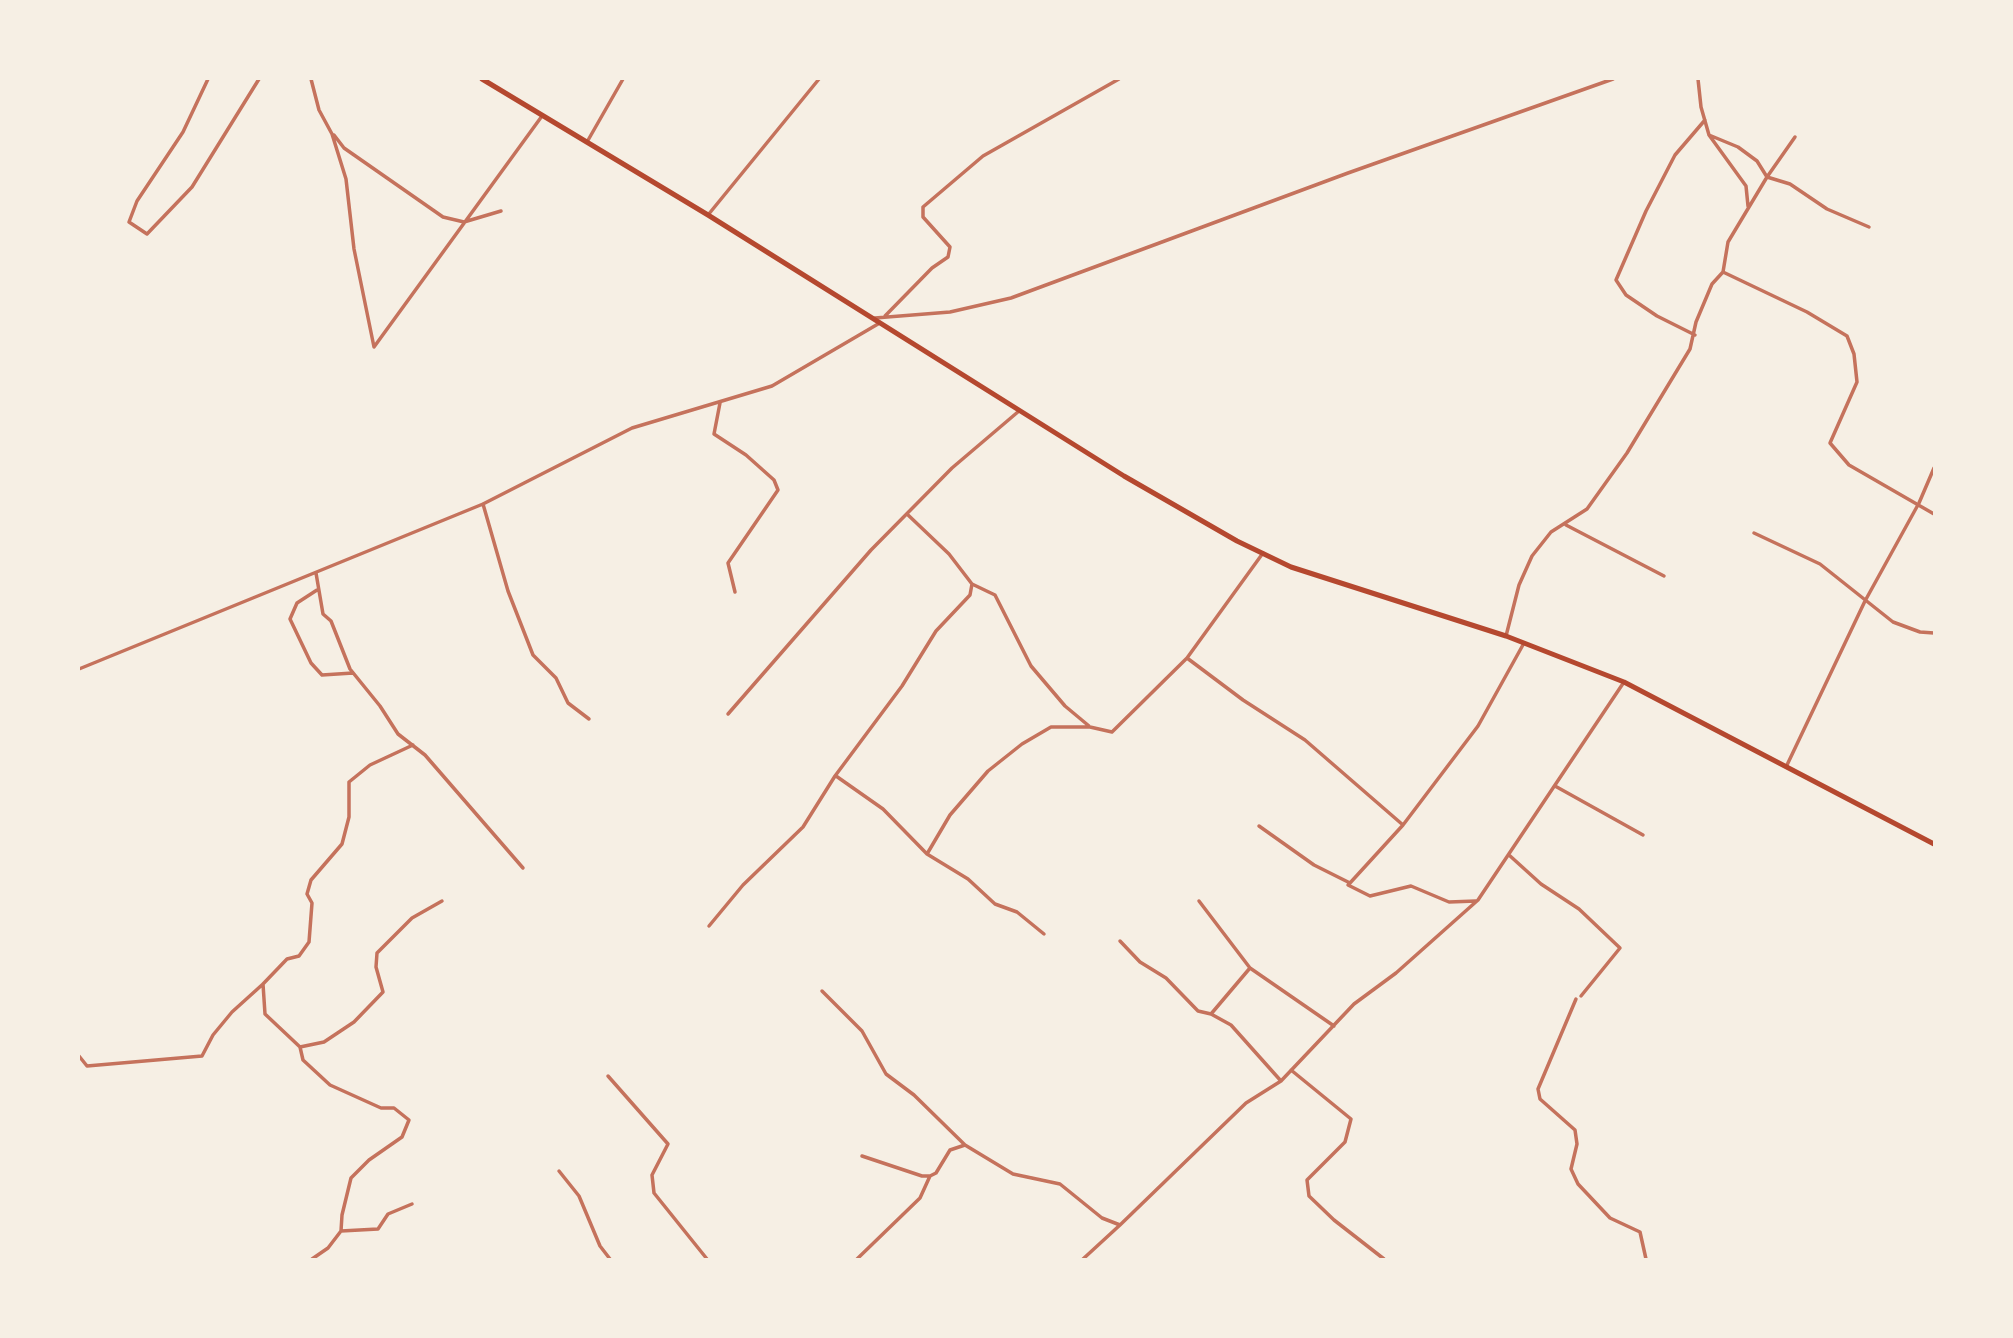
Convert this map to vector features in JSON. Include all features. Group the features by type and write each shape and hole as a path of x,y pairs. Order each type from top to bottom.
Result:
{"main road":[{"path":"482,79 708,215 878,324 1185,513 1291,567 1506,636 1624,682 1934,844"}],"street":[{"path":"208,79 183,132 137,201 129,222 147,234 192,187 259,79"},
{"path":"311,79 319,110 332,134 346,179 354,248 374,347 543,114"},
{"path":"587,142 623,79"},
{"path":"708,215 819,79"},
{"path":"884,317 932,268 948,257 950,247 923,217 923,207 983,156 1119,79"},
{"path":"870,318 971,308 1011,298 1348,173 1613,79"},
{"path":"1698,79 1709,135 1746,186 1748,208"},
{"path":"1695,335 1657,316 1626,295 1616,280 1646,211 1675,155 1705,120"},
{"path":"332,134 344,148 419,203 443,217 464,222 501,211"},
{"path":"1709,135 1738,147 1757,161 1767,177 1790,184 1827,209 1869,228"},
{"path":"1506,636 1520,585 1532,556 1551,532 1566,525 1587,509 1627,453 1690,348 1696,322 1712,284 1723,272 1728,242 1767,177 1796,137"},
{"path":"1723,272 1807,312 1847,336 1854,354 1857,383 1830,443 1849,465 1934,514"},
{"path":"79,669 176,627 316,573 482,504 632,428 772,386 878,324"},
{"path":"720,403 714,434 746,454 774,480 778,491 728,563 734,592"},
{"path":"728,715 906,514 952,468 1019,411"},
{"path":"1787,765 1865,601 1919,503 1934,468"},
{"path":"482,504 508,591 533,655 556,678 568,703 589,719"},
{"path":"906,514 949,554 972,584 995,595 1031,666 1065,706 1090,727"},
{"path":"1566,525 1664,576"},
{"path":"1754,533 1821,564 1893,622 1920,632 1934,633"},
{"path":"927,854 950,815 988,771 1022,744 1051,727 1090,727 1112,732 1187,659 1263,554"},
{"path":"316,573 323,614 331,621 353,673 380,706 398,734 413,745 523,868"},
{"path":"709,926 743,885 803,827 835,776 902,686 936,631 970,595 972,584"},
{"path":"318,589 297,603 290,619 311,663 322,675 353,673"},
{"path":"1347,883 1361,874 1403,825 1478,726 1524,643"},
{"path":"1187,659 1243,700 1305,740 1403,825"},
{"path":"1083,1259 1245,1103 1281,1081 1354,1003 1396,972 1478,900 1624,682"},
{"path":"79,1056 88,1066 202,1056 213,1035 232,1012 287,959 299,956 309,942 312,903 307,894 310,880 342,844 349,817 349,782 370,765 413,745"},
{"path":"835,776 883,809 927,854 968,878 995,904 1017,912 1044,934"},
{"path":"1555,786 1643,835"},
{"path":"1259,826 1314,866 1347,883 1359,893 1370,896 1411,886 1449,902 1478,900"},
{"path":"1509,855 1541,884 1578,909 1620,948 1581,996"},
{"path":"300,1047 324,1042 344,1029 383,992 376,967 377,953 412,918 442,901"},
{"path":"1199,901 1250,968 1335,1026"},
{"path":"1120,942 1140,962 1166,978 1198,1011 1211,1014 1231,1025 1281,1081"},
{"path":"1211,1014 1250,968"},
{"path":"262,985 265,1014 300,1047 303,1060 330,1085 381,1108 394,1108 409,1120 402,1136 369,1160 351,1178 341,1231 328,1248 312,1259"},
{"path":"822,991 862,1031 886,1074 914,1095 965,1145 1013,1174 1060,1184 1102,1218 1120,1225"},
{"path":"1576,999 1538,1088 1540,1099 1575,1129 1577,1144 1571,1169 1578,1184 1610,1218 1640,1232 1646,1259"},
{"path":"1291,1070 1351,1119 1345,1142 1307,1180 1309,1196 1384,1259"},
{"path":"608,1076 668,1144 652,1175 654,1193 707,1259"},
{"path":"857,1259 920,1198 930,1176 936,1172 950,1150 965,1145"},
{"path":"862,1156 922,1176 930,1176"},
{"path":"559,1171 579,1196 600,1246 610,1259"},
{"path":"341,1231 378,1228 388,1214 412,1204"}]}
